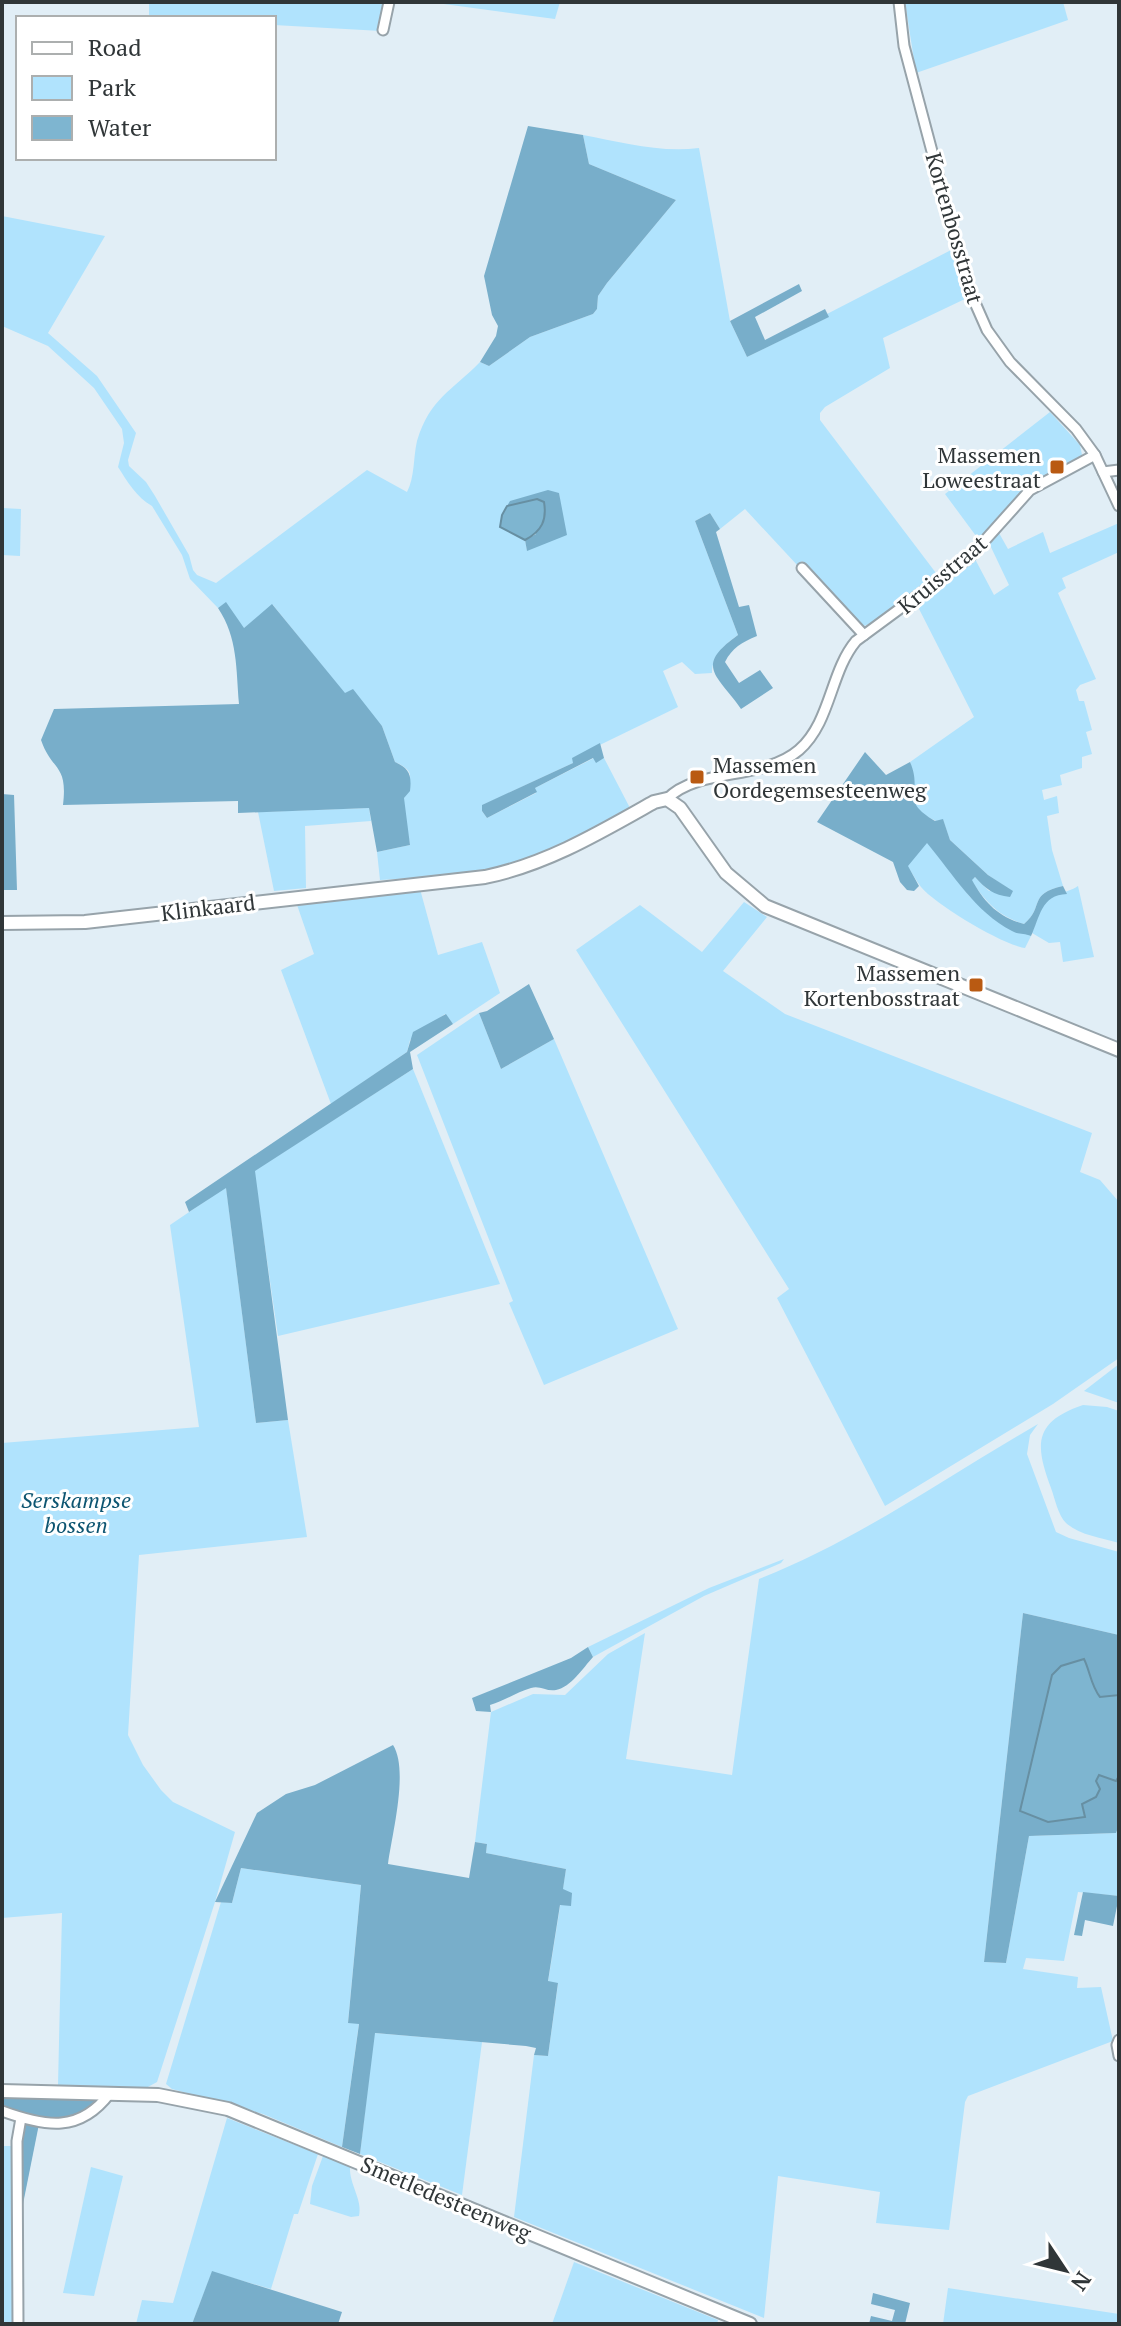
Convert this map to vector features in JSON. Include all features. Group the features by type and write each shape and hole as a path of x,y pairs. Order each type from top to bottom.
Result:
{"street":[{"path":"383,30 389,2"},
{"name":"Kortenbosstraat","path":"899,2 904,46 968,287 987,330 1010,362 1076,429 1095,455 1119,506"},
{"name":"Kruisstraat","path":"667,799 678,789 764,767 786,759 801,748 821,719 845,657 864,635 970,557 1030,490 1095,455"},
{"path":"1103,472 1119,470"},
{"path":"802,568 864,635"},
{"path":"667,799 680,808 726,873 765,906 1119,1050"},
{"name":"Klinkaard","path":"2,923 85,922 485,877 548,859 654,802 667,799"},
{"path":"1119,2040 1119,2056"},
{"name":"Smetledesteenweg","path":"2,2091 135,2093 195,2101 259,2120 750,2324"},
{"path":"2,2111 21,2118 68,2123 84,2119 110,2093"},
{"path":"18,2324 17,2141 21,2118"}],"green space":[{"path":"149,2 387,2 381,31 276,25 276,16 149,16"},
{"path":"429,2 560,2 555,19"},
{"path":"905,2 1063,2 1068,20 916,73"},
{"path":"583,135 655,148 699,148 730,321 747,357 953,249 967,298 883,338 890,368 820,413 820,420 939,577 872,623 861,627 802,561 798,566 745,509 720,529 710,513 695,521 738,635 720,651 712,673 695,674 682,662 663,671 678,707 573,758 573,763 483,805 482,811 487,818 536,793 535,788 594,758 596,762 604,758 630,808 559,847 514,864 464,874 380,880 377,852 410,845 404,816 405,793 410,778 408,770 395,762 382,726 345,694 273,605 243,629 226,603 218,608 190,579 182,555 152,506 137,494 118,467 124,443 122,429 94,388 48,346 2,326 2,216 105,236 48,333 97,376 136,433 129,466 155,496 189,555 193,570 216,583 367,470 407,492 422,426 443,396 480,362 489,366 530,337 593,314 597,309 598,296 607,283 676,200 589,164","holes":["559,493 560,503 527,550 525,540 500,527"]},
{"path":"1050,412 1080,445 1082,455 1029,484 979,540 945,494"},
{"path":"2,508 21,509 20,556 2,555"},
{"path":"1119,523 1119,552 1062,578 1066,588 1058,593 1096,679 1080,685 1076,690 1079,701 1084,701 1092,730 1086,732 1092,754 1082,757 1082,768 1060,775 1062,785 1042,790 1044,800 1057,796 1059,813 1047,816 1052,850 1063,886 1040,897 1034,912 1024,924 993,907 971,880 975,877 989,891 1012,891 988,875 950,840 943,820 936,821 924,815 913,800 910,762 974,717 917,605 975,559 994,595 1009,585 989,543 999,533 1008,549 1043,532 1050,553"},
{"path":"369,808 371,821 305,826 306,888 274,891 258,812"},
{"path":"927,842 970,897 1031,936 1025,948 970,923 940,904 921,887 907,866"},
{"path":"1078,886 1094,957 1063,962 1060,942 1049,943 1032,933 1045,902"},
{"path":"420,889 438,955 482,942 500,993 453,1024 445,1014 410,1040 407,1052 331,1104 281,970 314,954 296,902"},
{"path":"744,902 767,917 723,971 785,1014 1092,1133 1080,1172 1100,1180 1119,1202 1119,1358 1053,1404 885,1506 777,1298 789,1289 576,950 640,905 702,952"},
{"path":"479,1013 501,1069 554,1039 678,1329 544,1385 509,1303 513,1301 417,1055"},
{"path":"413,1069 500,1284 278,1336 254,1171"},
{"name":"Serskampse bossen","path":"226,1187 256,1423 288,1420 307,1537 139,1555 128,1735 143,1765 173,1802 235,1832 157,2082 146,2088 58,2085 62,1913 2,1918 2,1443 199,1427 170,1225"},
{"path":"1119,1364 1119,1403 1084,1391"},
{"path":"1083,1405 1119,1411 1119,1543 1084,1533 1063,1520 1042,1459 1042,1437 1047,1427 1055,1419"},
{"path":"1038,1424 1030,1435 1027,1454 1056,1532 1119,1552 1119,1635 1023,1613 984,1962 1006,1963 1029,1836 1116,1833 1119,1825 1119,1896 1078,1892 1064,1961 1026,1958 1023,1969 1078,1977 1077,1988 1101,1987 1113,2041 968,2096 949,2230 876,2223 880,2192 778,2176 764,2318 514,2217 534,2055 548,2056 558,1984 548,1982 566,1869 486,1853 487,1844 475,1842 491,1712 533,1694 565,1695 608,1654 645,1633 626,1759 732,1775 759,1579 867,1527"},
{"path":"784,1559 704,1596 593,1657 588,1647 709,1588"},
{"path":"241,1868 361,1885 348,2022 359,2023 342,2147 263,2114 172,2089 166,2084 221,1902 232,1903"},
{"path":"374,2033 482,2042 462,2195 360,2154"},
{"path":"227,2118 318,2154 298,2214 294,2214 271,2289 212,2272 192,2324 136,2324 142,2300 173,2303"},
{"path":"2,2146 13,2146 15,2324 2,2324"},
{"path":"323,2156 350,2167 359,2216 351,2217 310,2204 312,2186"},
{"path":"91,2167 123,2176 94,2296 63,2293"},
{"path":"574,2262 718,2320 717,2324 552,2324"},
{"path":"948,2288 1119,2314 1119,2324 943,2324"}],"shaded area":[{"path":"528,126 583,135 589,164 676,200 607,283 598,296 597,309 593,314 530,337 489,366 480,362 496,336 498,326 492,315 484,276"},
{"path":"799,284 802,291 755,317 765,340 825,309 829,317 747,357 730,321"},
{"path":"548,490 559,493 567,535 527,551 525,540 536,534 528,501 507,506 510,501"},
{"path":"710,513 720,529 716,532 739,607 749,605 757,636 738,646 725,662 739,683 760,670 773,688 741,709 714,671 716,655 738,635 695,521"},
{"path":"226,602 244,628 272,604 345,693 353,689 382,726 395,762 404,767 410,776 410,791 404,798 410,845 377,852 369,808 238,813 238,801 63,805 61,774 41,740 54,709 239,704 233,642 218,608"},
{"path":"600,743 604,758 596,763 593,758 535,788 537,792 487,818 482,811 482,805 573,763 572,758"},
{"path":"865,752 886,775 910,762 917,807 935,821 943,819 950,840 988,875 1013,891 1010,897 999,895 975,877 972,880 999,913 1024,924 1034,912 1040,897 1063,886 1067,894 1058,895 1047,903 1031,936 1012,931 987,914 965,892 927,843 908,866 919,886 914,891 907,890 900,882 893,862 817,822"},
{"path":"2,794 14,795 17,890 2,890"},
{"path":"529,984 554,1039 501,1069 479,1013"},
{"path":"446,1014 453,1024 410,1052 413,1069 255,1171 288,1420 256,1423 226,1188 189,1212 185,1202 407,1052 413,1032"},
{"path":"1023,1613 1119,1635 1119,1825 1116,1833 1029,1836 1006,1963 984,1962"},
{"path":"588,1647 593,1657 567,1685 553,1690 531,1688 490,1705 491,1712 476,1711 472,1698 571,1658"},
{"path":"393,1745 398,1756 400,1786 388,1864 469,1878 475,1842 487,1844 486,1853 566,1869 563,1889 572,1893 571,1906 560,1905 548,1981 558,1983 548,2056 534,2055 536,2048 526,2046 375,2033 360,2154 342,2147 359,2024 348,2023 361,1885 241,1868 232,1903 215,1902 257,1813 286,1794 315,1785"},
{"path":"1083,1892 1119,1896 1113,1926 1085,1920 1082,1936 1074,1935"},
{"path":"2,2096 99,2100 78,2115 53,2118 2,2106"},
{"path":"30,2122 39,2124 21,2214 19,2141 22,2128"},
{"path":"212,2271 342,2312 338,2324 192,2324"},
{"path":"873,2293 910,2303 905,2324 869,2324 871,2316 892,2321 895,2310 871,2304"}],"water":[{"path":"537,499 544,502 545,514 539,529 531,537 525,540 500,527 507,506"},
{"path":"1084,1659 1100,1697 1119,1695 1119,1776 1116,1781 1099,1775 1096,1781 1100,1789 1096,1797 1082,1804 1085,1817 1048,1822 1020,1811 1052,1675 1061,1666"}],"place":[{"name":"Massemen Loweestraat","path":"1057,467"},
{"name":"Massemen Oordegemsesteenweg","path":"697,777"},
{"name":"Massemen Kortenbosstraat","path":"976,985"}]}
